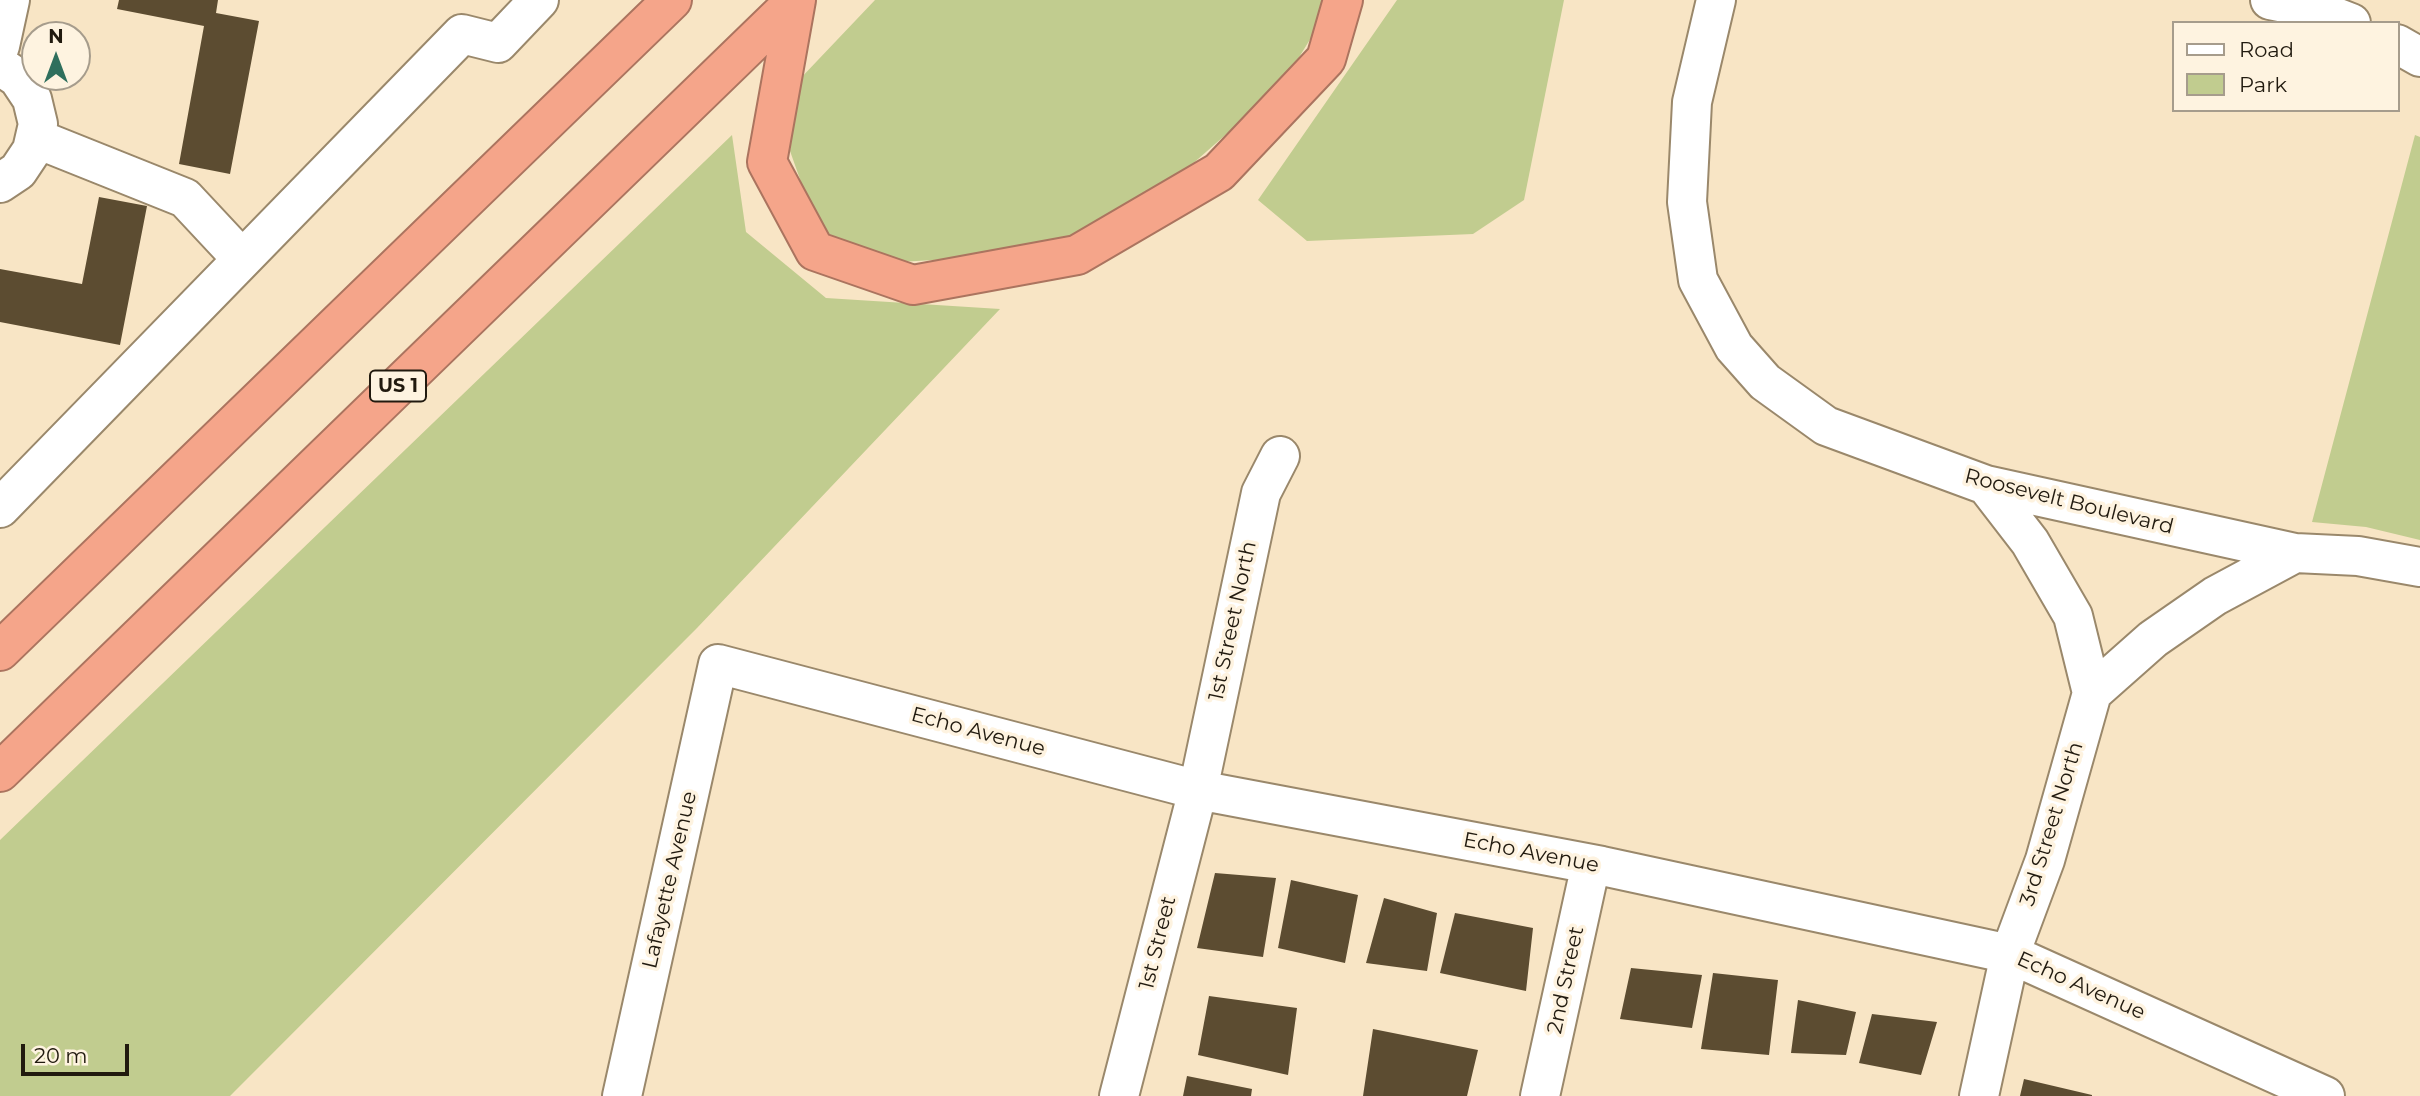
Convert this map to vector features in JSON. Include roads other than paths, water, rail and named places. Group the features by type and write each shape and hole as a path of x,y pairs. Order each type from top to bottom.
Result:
{"highway":[{"path":"0,651 672,0"},
{"path":"796,0 767,162 815,251 914,285 1077,255 1219,172 1326,59 1342,0"},
{"name":"US 1","path":"0,772 796,0"}],"street":[{"path":"0,46 10,0"},
{"path":"0,508 462,34 498,43 539,0"},
{"name":"Roosevelt Boulevard","path":"1716,0 1692,102 1687,202 1698,280 1734,347 1765,382 1826,426 1986,485 2295,553 2358,556 2420,567"},
{"path":"2270,0 2315,9 2346,21"},
{"path":"2399,45 2420,57"},
{"path":"0,66 18,78 33,99 37,124 33,150 18,172 0,183"},
{"path":"35,138 186,198 242,259"},
{"name":"1st Street North","path":"1198,790 1261,493 1280,456"},
{"name":"3rd Street North","path":"1979,1096 2010,954 2045,860 2092,693 2073,616 2030,542 1986,485"},
{"path":"2092,693 2153,639 2215,596 2295,553"},
{"name":"Echo Avenue","path":"718,664 1198,790 1591,864 2010,954 2325,1096"},
{"name":"Lafayette Avenue","path":"622,1096 718,664"},
{"name":"1st Street","path":"1119,1096 1198,790"},
{"name":"2nd Street","path":"1540,1096 1591,864"}]}
